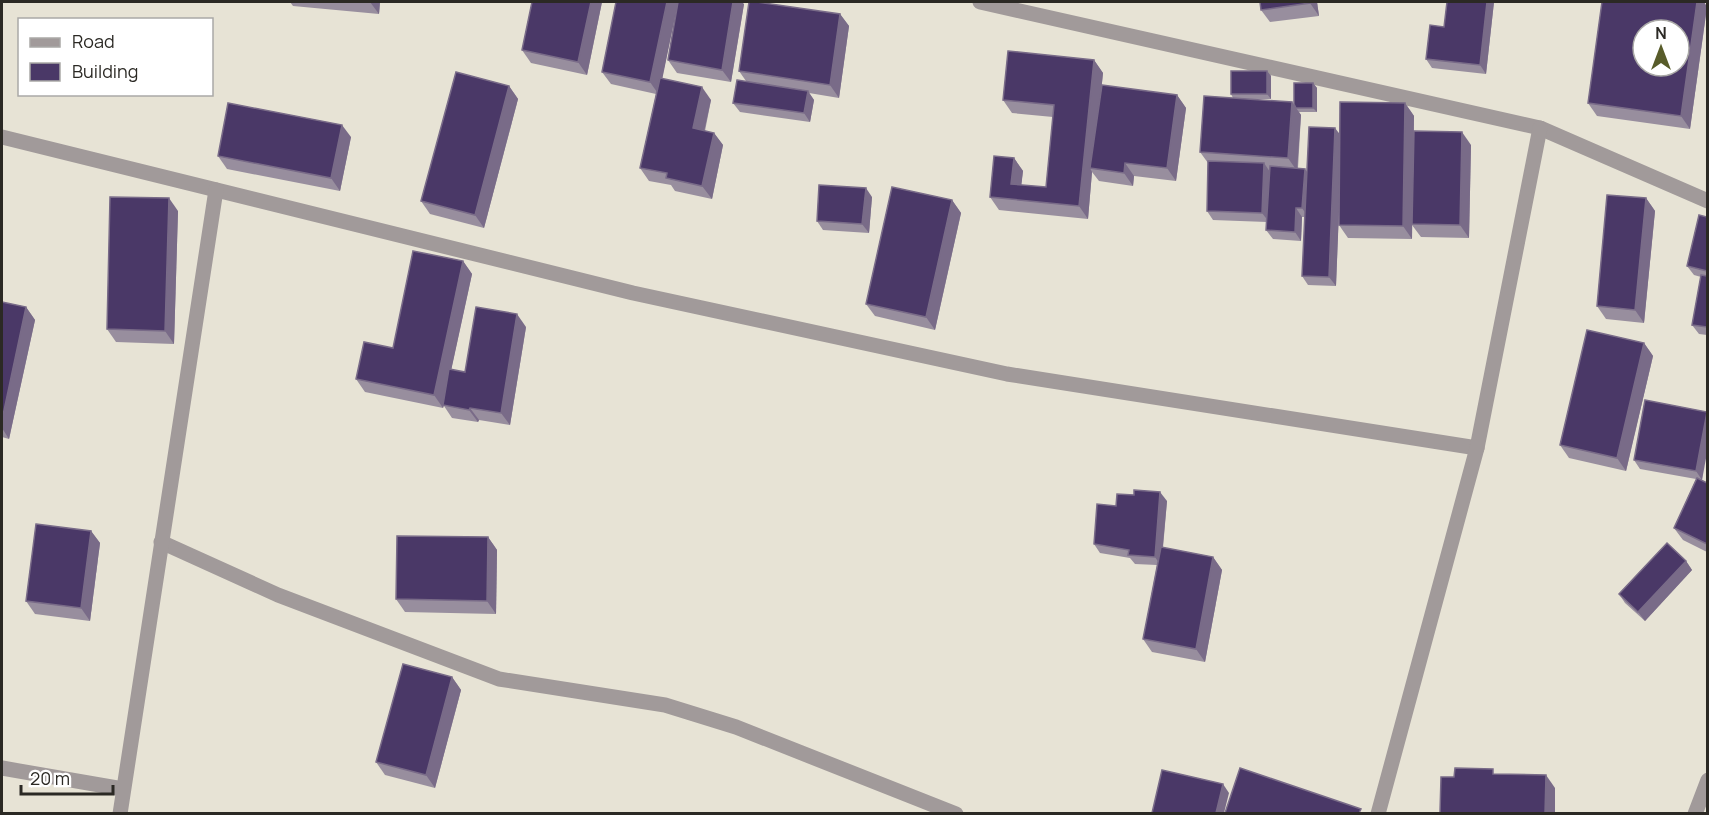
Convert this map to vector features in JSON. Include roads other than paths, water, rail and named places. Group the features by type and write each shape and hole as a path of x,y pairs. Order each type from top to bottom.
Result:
{"street":[{"path":"980,2 1540,128 1707,201"},
{"path":"1378,813 1477,448 1540,128"},
{"path":"2,136 633,293 1007,374 1477,448"},
{"path":"120,813 216,190"},
{"path":"162,543 278,596 499,679 675,708 736,727 956,813"},
{"path":"2,768 123,789"},
{"path":"1695,813 1707,780"}]}
